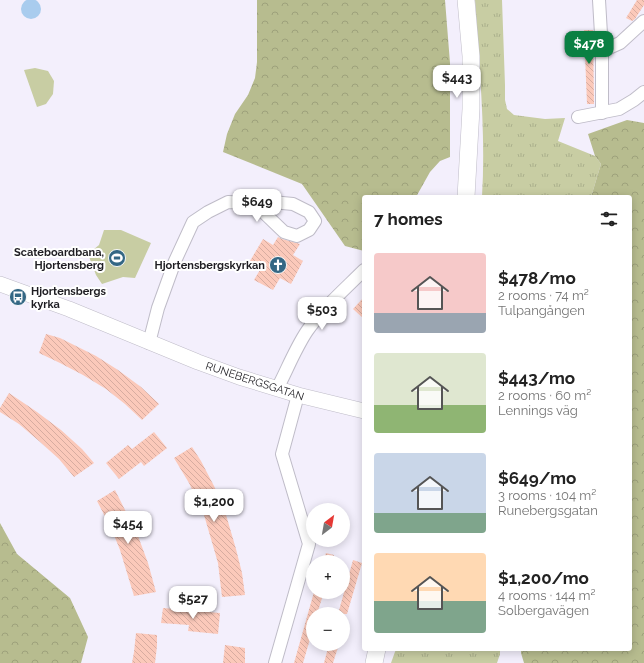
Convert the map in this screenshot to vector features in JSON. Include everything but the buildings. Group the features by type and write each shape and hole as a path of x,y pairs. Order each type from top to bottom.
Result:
{"main road":[{"path":"466,0 471,56 471,109 466,195"},
{"path":"374,663 377,651"}],"street":[{"path":"599,0 602,51 602,113"},
{"path":"602,51 620,43 644,21"},
{"path":"578,117 619,109 644,92"},
{"path":"149,343 158,308 175,261 192,222 228,202 272,202 293,204 309,212 315,221 309,230 297,236 284,232 257,206 247,203"},
{"path":"277,389 289,362 306,332 324,309 362,272"},
{"name":"RUNEBERGSGATAN","path":"0,284 69,309 198,362 277,389 362,411"},
{"path":"275,663 309,544 282,454 298,395"}],"green space":[{"path":"257,0 445,0 450,63 450,157 440,161 430,172 417,195 362,195 362,250 345,246 302,184 223,152 227,134 235,114 248,95 255,78 257,62"},
{"path":"475,0 502,0 505,100 507,109 514,115 545,119 565,118 558,141 595,156 601,164 592,195 482,195 483,123"},
{"path":"35,68 48,71 54,81 53,94 46,104 37,107 24,70"},
{"path":"627,120 644,123 644,663 524,663 521,651 632,651 632,195 592,195 601,164 595,156 588,134"},
{"name":"Scateboardbana, Hjortensberg","path":"104,230 121,230 151,243 135,278 123,277 102,284 96,275 88,254 99,245"},
{"path":"0,523 17,554 70,598 88,637 81,663 0,663"},
{"path":"395,651 500,651 497,663 391,663"}],"water":[{"path":"31,-1 38,2 41,9 38,16 31,19 24,16 21,9 24,2"}],"place":[{"name":"Scateboardbana, Hjortensberg","path":"117,258"},
{"name":"Hjortensbergskyrkan","path":"278,265"},
{"name":"Hjortensbergs kyrka","path":"18,297"}]}
